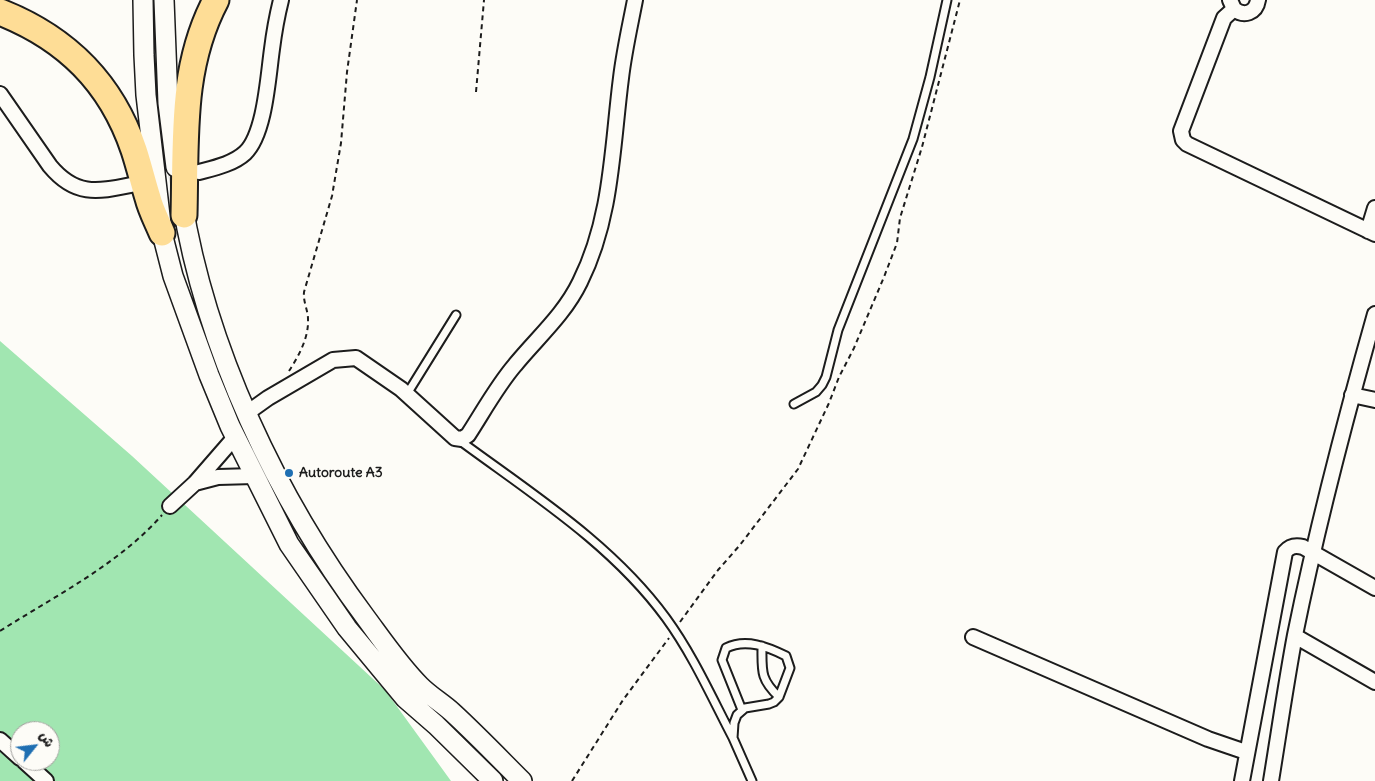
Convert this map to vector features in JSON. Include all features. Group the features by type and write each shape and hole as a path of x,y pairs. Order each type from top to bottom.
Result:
{"highway":[{"path":"184,215 186,106 189,83 195,52 216,0"},
{"path":"0,12 22,20 62,45 74,54 98,80 122,121 134,148 148,200 162,233"}],"main road":[{"path":"143,0 146,95 162,233 173,276 209,375 235,437 289,544 353,636 404,698 436,725 493,781"},
{"path":"164,0 168,104 184,215 192,254 211,317 226,363 247,413 307,531 335,576 382,640 420,686 451,711 522,781"}],"street":[{"path":"199,172 240,158 252,144 263,111 275,24 281,0"},
{"path":"247,413 268,398 333,360 356,358 407,394 456,438 462,440 468,435 514,366 568,303 586,269 602,224 615,139 621,76 635,0"},
{"path":"1258,0 1255,9 1247,13 1238,12 1232,5 1224,18 1181,131 1183,140 1187,144 1372,232 1375,208"},
{"path":"0,94 50,166 59,176 74,187 92,191 131,185"},
{"path":"1271,781 1295,636 1352,395 1375,314"},
{"path":"1352,395 1375,400"},
{"path":"170,506 195,483 235,437"},
{"path":"195,483 224,476 254,476"},
{"path":"1242,781 1284,552 1289,547 1296,545 1314,552 1375,588"},
{"path":"1295,636 1375,682"},
{"path":"973,637 1208,739 1246,752"},
{"path":"0,740 10,749"},
{"path":"35,771 46,781"}],"lane":[{"path":"794,404 816,392 826,378 838,330 913,139 930,77 947,0"},
{"path":"407,394 456,315"},
{"path":"456,438 576,525 641,587 666,618 685,647 733,738 752,781"},
{"path":"733,738 734,723 737,715 742,710 774,702 779,697 790,668 786,656 775,650 746,642 732,644 726,648 722,660 742,710"},
{"path":"762,646 762,672 765,682 779,697"}],"path":[{"path":"288,372 301,351 308,327 308,318 303,298 332,196 344,122 347,72 357,0"},
{"path":"476,92 484,0"},
{"path":"0,631 122,553 150,528 170,506"}],"green space":[{"path":"0,341 132,456 385,690 451,781 0,781"}],"tunnel":[{"path":"148,182 191,173"}],"place":[{"name":"Autoroute A3","path":"289,473"}]}
